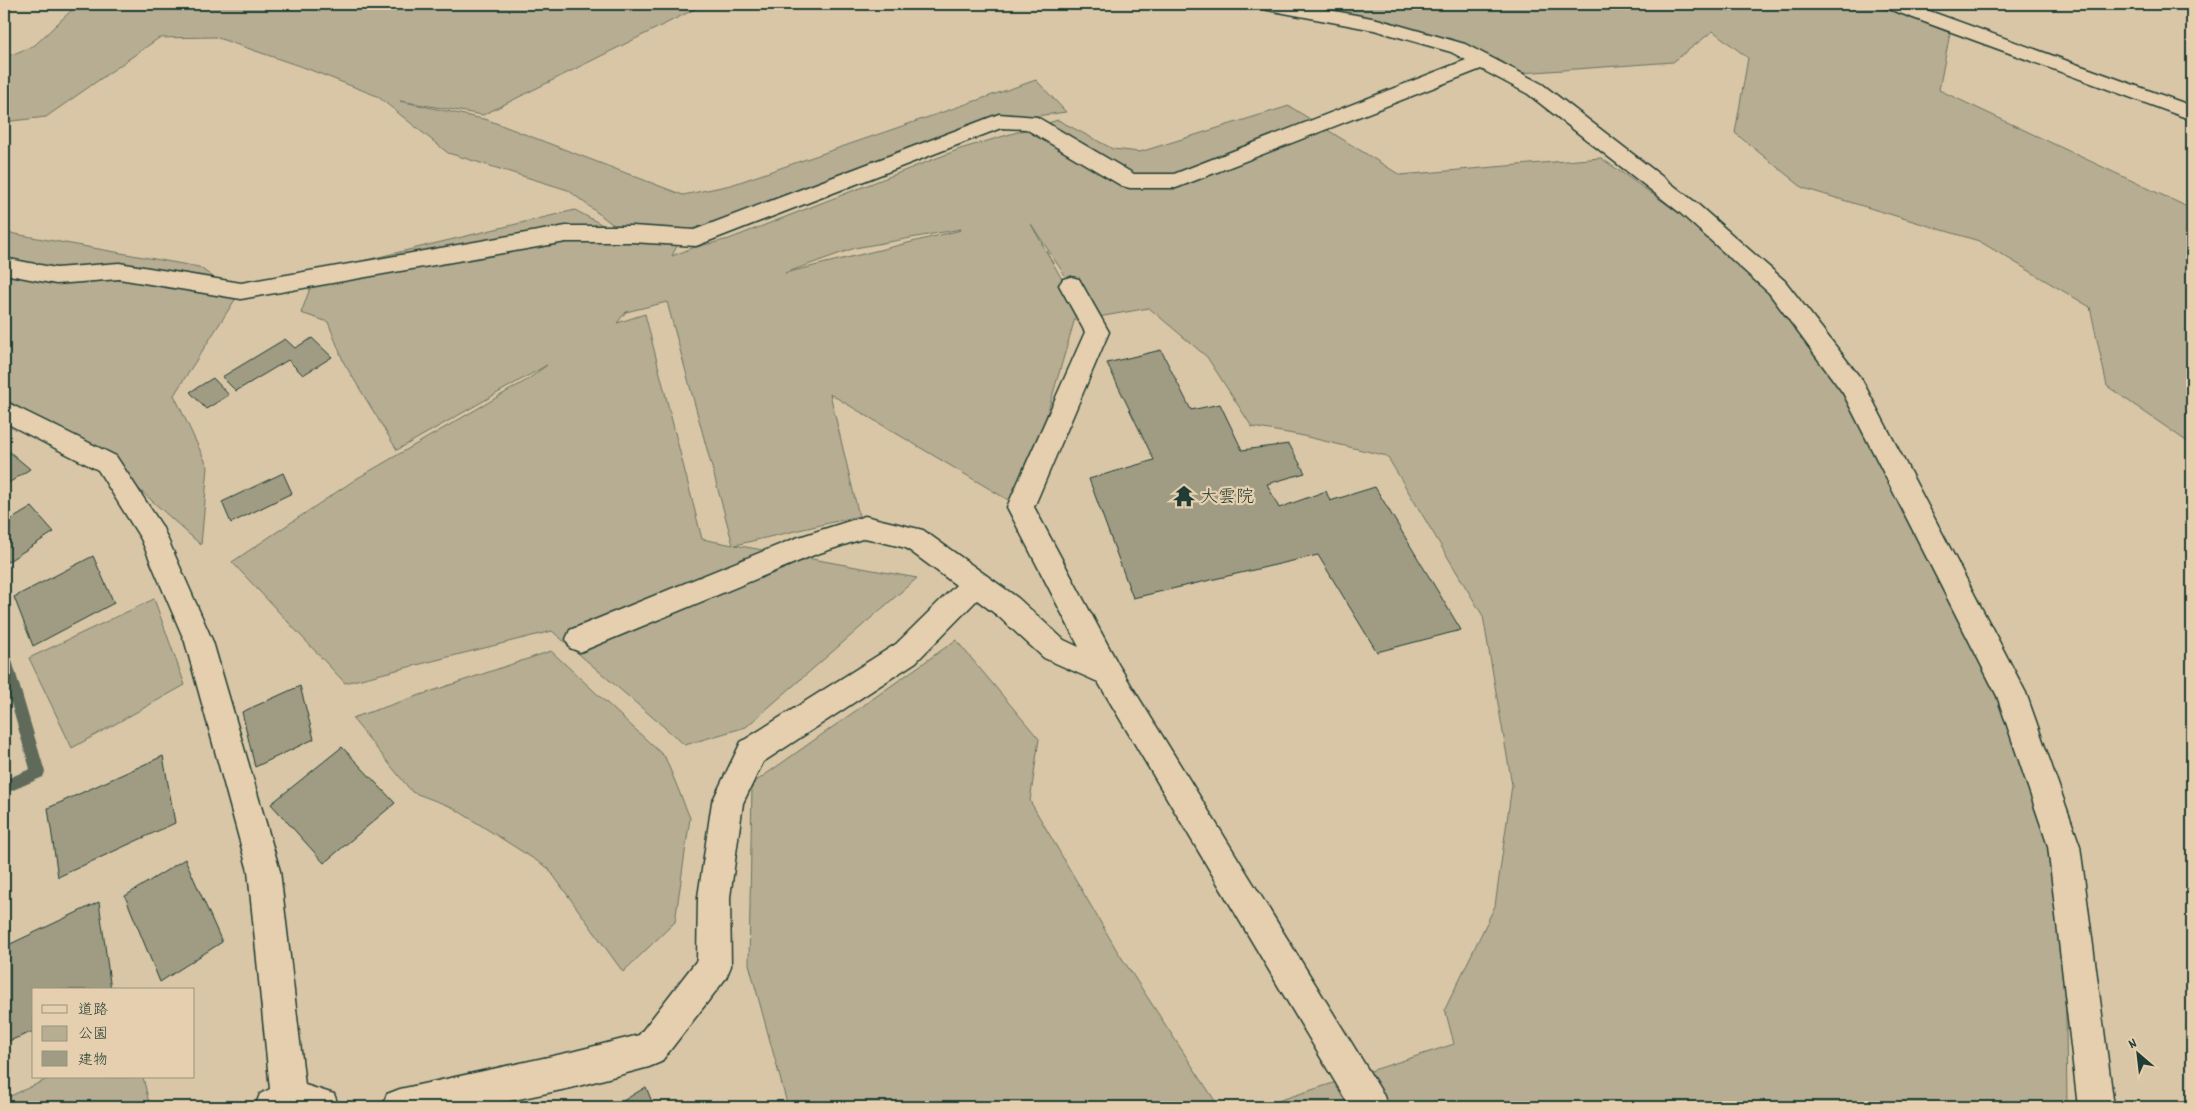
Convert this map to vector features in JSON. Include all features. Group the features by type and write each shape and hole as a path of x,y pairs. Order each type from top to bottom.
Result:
{"street":[{"path":"1268,4 1377,25 1458,48 1535,88 1687,207 1777,287 1853,387 2011,693 2061,837 2096,1107"},
{"path":"1893,4 2192,113"},
{"path":"4,266 56,276 119,271 241,291 566,234 632,234 696,238 999,121 1030,122 1130,181 1176,181 1482,60"},
{"path":"1071,285 1097,332 1020,507 1108,673 1370,1107"},
{"path":"4,411 107,462 152,534 199,642 264,870 294,1104"},
{"path":"580,639 806,546 865,527 913,538 1008,606 1054,649 1108,673"},
{"path":"400,1107 571,1070 649,1050 714,966 714,897 728,802 752,752 906,653 976,584"}],"green space":[{"path":"78,4 705,4 483,115 400,101 488,120 683,195 731,185 1036,80 1066,112 999,121 710,237 625,234 568,190 448,153 377,96 308,69 215,37 159,38 46,117 4,122 4,58 35,45"},
{"path":"1272,4 1878,4 1950,33 1939,90 2192,209 2192,445 2107,386 2090,307 1979,241 1803,188 1735,133 1748,58 1713,31 1673,62 1507,74 1435,42"},
{"path":"1289,106 1400,175 1601,158 1745,259 1881,439 2064,846 2067,1107 1259,1107 1454,1044 1445,1009 1495,906 1512,785 1483,616 1387,456 1299,435 1252,427 1207,357 1149,308 1093,318 1031,224 1078,308 1020,507 830,394 859,516 735,545 917,578 746,727 685,745 552,631 345,683 232,562 356,479 527,380 547,365 397,450 344,363 328,322 301,313 316,272 575,210 625,237 678,244 672,256 692,248 729,239 960,149 1058,120 1113,149 1140,152","holes":["961,230 785,273 855,248","667,302 733,545 702,539 645,314 617,323 626,312"]},
{"path":"4,232 199,267 238,295 174,395 208,467 201,545 120,472 4,398"},
{"path":"154,599 185,685 72,748 29,658"},
{"path":"956,640 1039,739 1030,801 1116,949 1219,1107 788,1107 749,964 752,784"},
{"path":"551,651 665,757 690,818 675,922 623,972 548,868 452,807 412,792 352,718"},
{"path":"50,1078 143,1078 150,1107 4,1107 4,1099"}],"building":[{"path":"312,338 332,357 303,375 288,360 236,391 222,377 285,339 295,348"},
{"name":"大雲院","path":"1161,350 1191,410 1220,404 1242,450 1289,444 1305,473 1267,484 1279,508 1326,491 1330,501 1375,487 1461,630 1377,652 1318,555 1133,598 1089,479 1154,460 1107,363"},
{"path":"213,378 229,395 206,409 190,392"},
{"path":"4,447 30,469 4,486"},
{"path":"283,473 292,493 231,523 222,502"},
{"path":"32,507 54,532 4,564 4,524"},
{"path":"93,556 114,603 33,646 14,597"},
{"path":"300,686 314,739 255,767 242,712"},
{"path":"342,747 395,803 324,863 271,804"},
{"path":"163,756 175,823 58,877 48,808"},
{"path":"185,859 222,942 160,982 125,896"},
{"path":"99,902 111,988 32,988 32,1032 4,1043 4,947"},
{"path":"646,1087 654,1107 613,1107"}],"waterway":[{"path":"4,657 38,772 4,787"}],"place":[{"name":"大雲院","path":"1184,496"}]}
